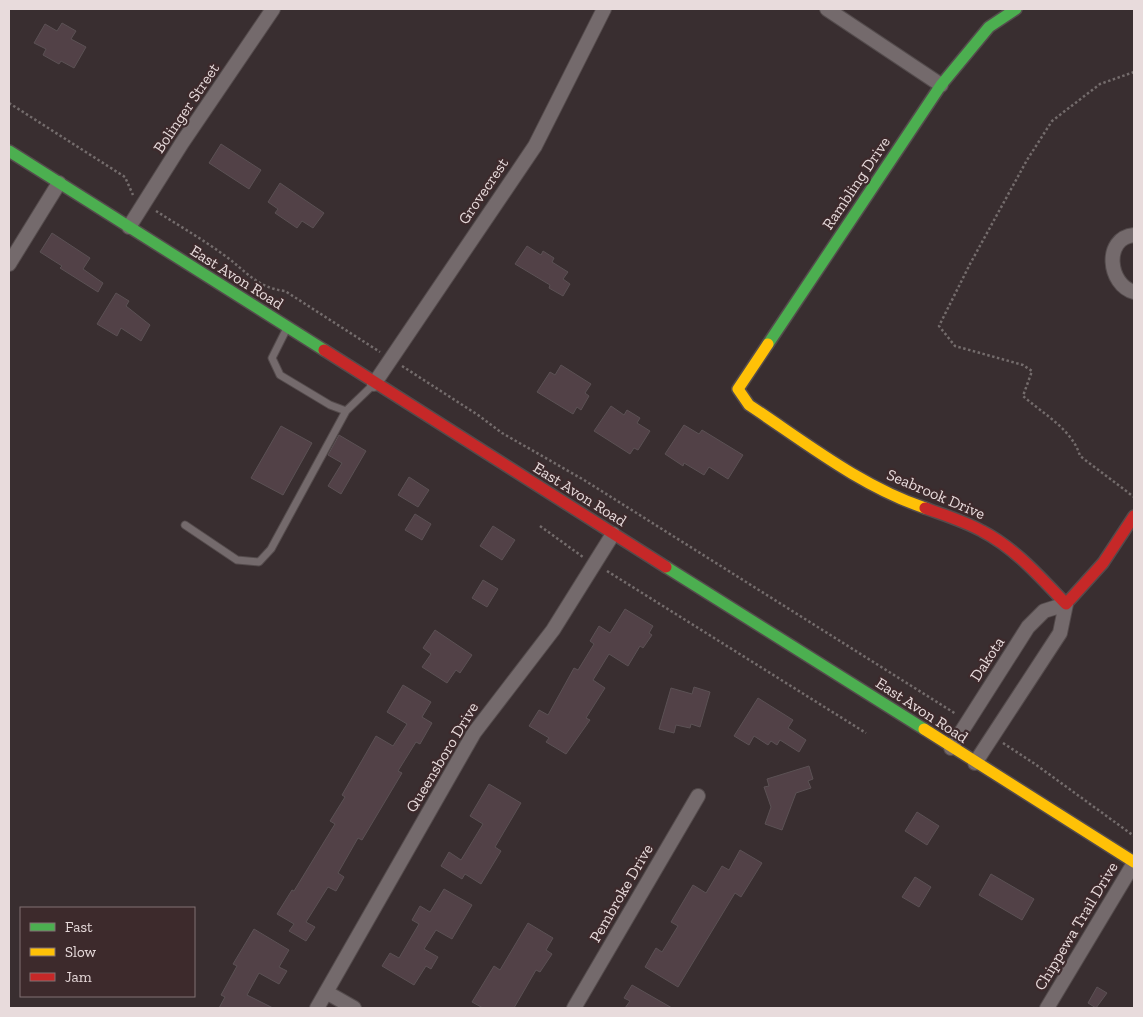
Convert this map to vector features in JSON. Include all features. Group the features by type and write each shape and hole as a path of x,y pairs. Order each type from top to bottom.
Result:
{"main road":[{"name":"Rambling Drive","path":"738,389 941,85 989,27 1016,9"},
{"name":"East Avon Road","path":"9,151 374,384 1134,862"},
{"name":"Seabrook Drive","path":"738,389 748,405 869,483 897,497 969,524 998,539 1022,558 1066,604"},
{"name":"Dakota","path":"1066,604 1103,563 1134,516"}],"street":[{"name":"Bolinger Street","path":"129,228 273,9"},
{"name":"Grovecrest","path":"374,384 535,146 604,9"},
{"path":"827,9 941,85"},
{"path":"9,264 59,183"},
{"path":"1134,235 1127,236 1116,246 1112,258 1114,271 1119,283 1134,292"},
{"name":"Queensboro Drive","path":"317,1008 474,733 553,630 613,534"},
{"path":"975,763 1060,633 1066,604"},
{"name":"Dakota","path":"951,748 1028,627 1044,611 1066,604"},
{"name":"Pembroke Drive","path":"574,1008 698,796"},
{"name":"Chippewa Trail Drive","path":"1047,1008 1134,862"},
{"path":"326,992 354,1008"}],"lane":[{"path":"287,328 272,358 280,375 330,406 346,411"},
{"path":"185,525 237,560 259,562 271,550 346,411 374,384"}],"path":[{"path":"1134,72 1100,84 1052,120 1027,160 984,238 939,326 955,346 1023,365 1032,371 1023,396 1058,425 1077,446 1080,456 1134,497"},
{"path":"9,103 125,177 130,194 224,255 270,290 285,291 478,415 502,433 584,480 968,722"},
{"path":"540,526 594,564 866,733"},
{"path":"992,737 1035,764 1134,836"}],"building":[{"path":"62,23 76,31 71,39 86,47 74,68 61,61 59,64 43,55 46,49 34,43 45,24 57,31"},
{"path":"221,144 261,170 249,189 209,163"},
{"path":"280,183 324,213 313,228 302,221 297,228 275,213 278,209 268,202"},
{"path":"52,233 90,258 83,269 103,283 98,292 60,268 62,266 40,252"},
{"path":"527,246 541,255 543,251 554,258 552,262 568,272 563,279 570,284 563,296 549,288 550,285 515,264"},
{"path":"116,293 129,301 126,306 150,325 141,341 121,328 117,336 97,324"},
{"path":"561,365 591,384 585,393 589,396 581,410 577,407 573,414 537,392 550,372 555,375"},
{"path":"611,406 624,415 627,410 640,418 637,423 650,431 638,450 634,448 630,454 594,431"},
{"path":"684,425 699,434 702,430 743,455 728,479 709,467 704,475 684,463 683,466 665,454"},
{"path":"281,426 312,443 283,495 251,478"},
{"path":"339,435 366,451 341,494 328,486 342,463 328,455"},
{"path":"409,477 429,490 418,507 398,495"},
{"path":"415,514 431,524 422,540 405,530"},
{"path":"493,526 515,540 502,560 480,546"},
{"path":"483,580 498,589 487,607 472,598"},
{"path":"625,609 653,626 649,633 652,635 643,648 640,646 628,666 609,654 593,680 605,688 586,718 590,720 566,754 546,742 549,738 529,726 539,710 548,715 574,668 578,670 594,644 590,641 599,626 610,633"},
{"path":"435,630 472,655 460,673 456,670 447,683 422,667 431,654 423,648"},
{"path":"403,685 431,702 422,717 432,723 420,744 416,742 398,771 402,773 362,840 358,838 338,873 344,877 336,891 328,887 306,922 315,927 306,941 289,931 294,924 277,914 292,890 294,891 335,824 330,821 345,797 342,795 376,736 393,746 407,724 387,712"},
{"path":"694,687 710,692 700,727 691,724 690,728 676,725 674,733 659,729 671,688 692,694"},
{"path":"758,698 793,720 788,728 806,740 799,752 780,740 777,745 771,741 768,745 754,736 749,745 734,736"},
{"path":"809,766 813,779 808,781 811,788 796,793 782,830 765,824 771,807 764,787 769,786 767,779"},
{"path":"489,784 521,803 495,847 501,851 481,884 465,874 462,879 441,866 449,852 461,860 483,824 470,816"},
{"path":"917,812 939,826 927,845 905,831"},
{"path":"740,850 762,863 741,897 735,893 678,987 645,967 656,948 662,952 678,926 671,922 693,885 706,893 722,866 729,870"},
{"path":"991,874 1034,899 1022,920 979,895"},
{"path":"915,877 931,887 919,907 902,897"},
{"path":"444,889 472,905 452,939 436,930 424,949 438,957 431,969 426,966 414,985 382,966 390,953 399,958 419,924 412,920 420,906 430,912"},
{"path":"528,923 553,938 546,950 552,954 540,972 536,970 514,1008 483,1008 472,1002 494,966 500,970"},
{"path":"254,929 289,950 279,967 287,971 279,984 259,973 247,995 273,1008 219,1008 225,997 221,995 237,966 233,964"},
{"path":"632,985 672,1008 625,1008 630,1001 624,998"},
{"path":"1097,987 1107,993 1096,1008 1088,1003"}],"traffic: fast":[{"path":"768,344 941,85 989,27 1016,9"},
{"path":"9,151 324,350"},
{"path":"666,567 924,729"}],"traffic: slow":[{"path":"768,344 738,389 749,405 812,448 878,488 925,508"},
{"path":"924,729 1134,862"}],"traffic: jam":[{"path":"324,350 666,567"},
{"path":"925,508 968,524 994,538 1027,564 1066,604 1103,563 1134,516"}]}
